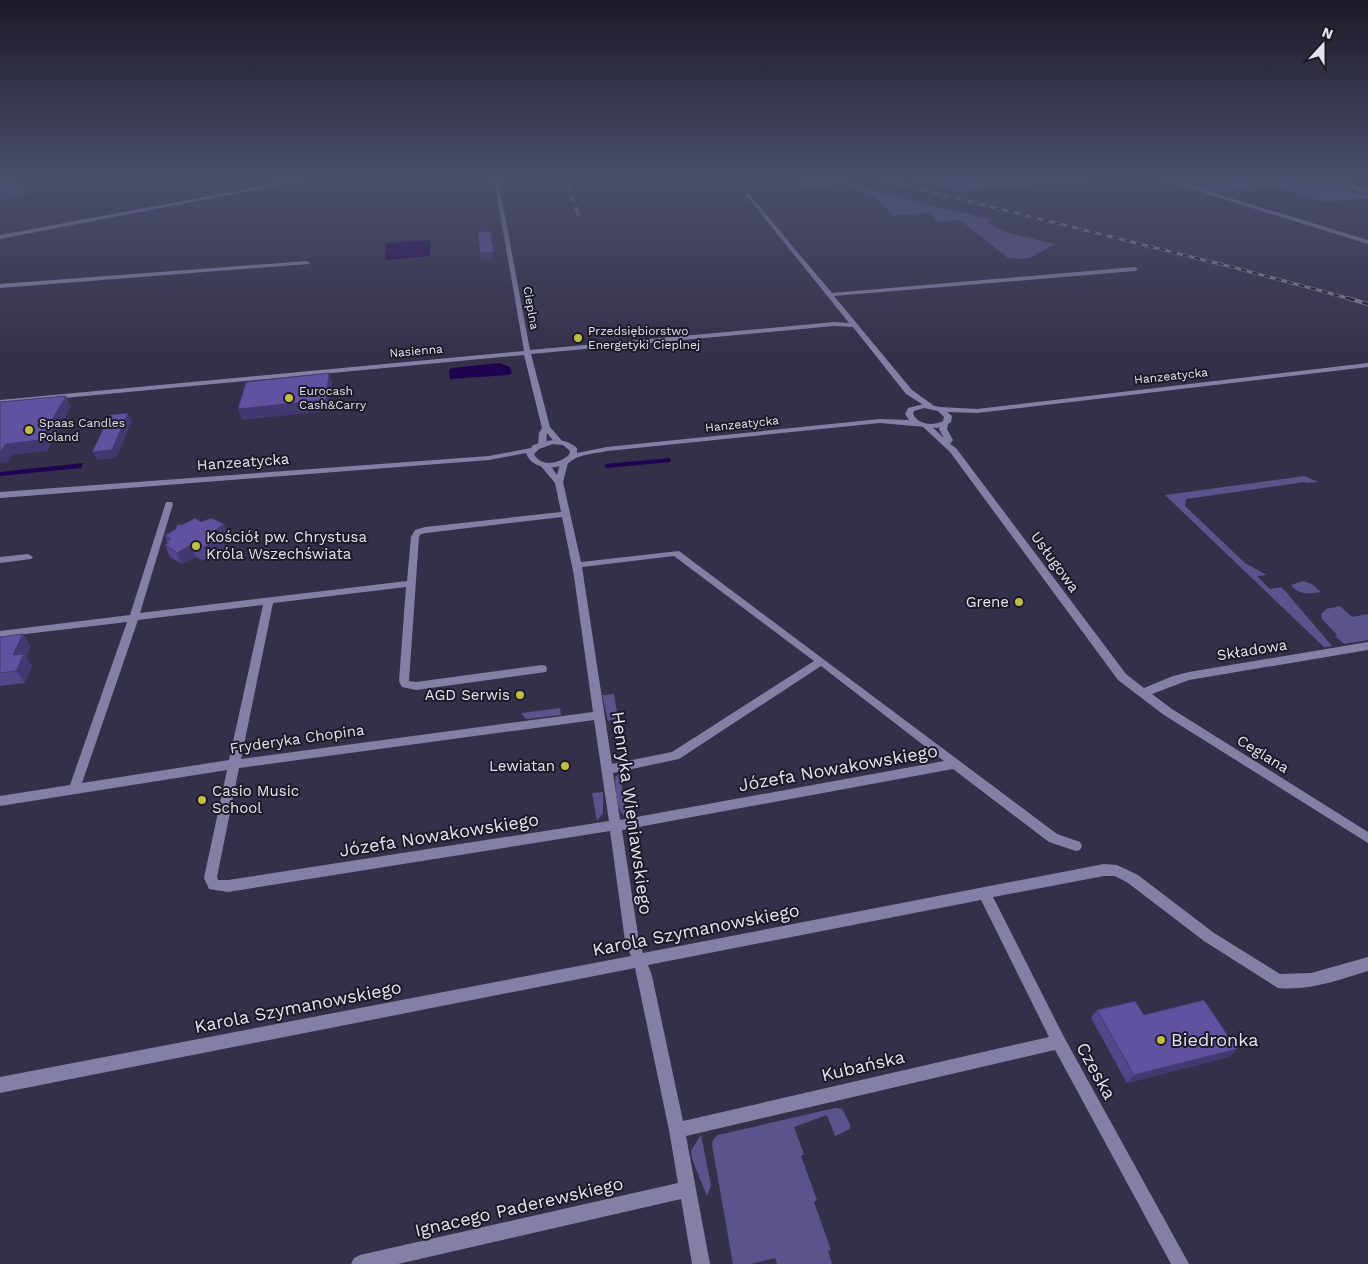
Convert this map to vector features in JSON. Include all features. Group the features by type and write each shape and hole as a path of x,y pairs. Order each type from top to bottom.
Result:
{"street":[{"name":"Cieplna","path":"506,238 527,352"},
{"path":"784,238 908,392 930,407"},
{"path":"1355,238 1368,242"},
{"path":"0,286 307,263"},
{"path":"830,295 1135,269"},
{"path":"834,324 844,312"},
{"name":"Nasienna","path":"0,402 834,324"},
{"path":"834,324 854,325"},
{"path":"834,324 864,337"},
{"path":"527,352 546,428 559,442"},
{"name":"Hanzeatycka","path":"880,421 930,407 977,411 1368,365"},
{"path":"908,392 911,411 910,419 916,423"},
{"path":"940,409 947,414 946,422"},
{"name":"Hanzeatycka","path":"574,456 607,449 880,421 916,423 926,426 946,422 977,411"},
{"name":"Usługowa","path":"946,422 943,429 949,440 948,443"},
{"name":"Usługowa","path":"926,426 948,443 1122,677 1144,693"},
{"path":"542,444 543,433 546,428"},
{"path":"559,442 542,444 532,450 531,457 533,460 544,465 564,463 574,456 572,447"},
{"name":"Hanzeatycka","path":"559,442 572,447 607,449"},
{"name":"Hanzeatycka","path":"0,495 489,458 532,450"},
{"name":"Hanzeatycka","path":"489,458 533,460"},
{"name":"Henryka Wieniawskiego","path":"564,463 559,482 577,565 632,941 645,976 677,1130 701,1264"},
{"name":"Henryka Wieniawskiego","path":"544,465 550,468 553,478 559,482"},
{"path":"74,790 134,617 169,504"},
{"path":"542,669 416,686 406,684 404,681 415,537 418,532 566,514"},
{"path":"577,565 676,553 1054,838 1076,846"},
{"path":"0,560 28,556"},
{"path":"0,634 412,583"},
{"name":"Józefa Nowakowskiego","path":"269,601 210,878 214,885 228,886 614,825 955,764"},
{"name":"Składowa","path":"1144,693 1188,676 1368,646"},
{"path":"606,770 675,756 821,661"},
{"name":"Ceglana","path":"1144,693 1168,712 1368,838"},
{"name":"Fryderyka Chopina","path":"0,800 235,764 599,715"},
{"name":"Karola Szymanowskiego","path":"0,1085 1104,870 1117,871 1133,880 1209,936 1278,981 1289,983 1338,973 1368,964"},
{"name":"Czeska","path":"984,893 1059,1042 1180,1264"},
{"name":"Kubańska","path":"677,1130 1059,1042"},
{"name":"Ignacego Paderewskiego","path":"360,1264 688,1189"}],"shaded area":[{"path":"983,238 1030,238 1054,244 1032,257 1008,258"},
{"path":"430,240 430,256 385,260 386,243"},
{"path":"499,363 510,367 512,373 509,375 450,379 449,370 452,368"},
{"path":"670,458 671,462 606,468 605,464"},
{"path":"83,463 81,468 0,476 0,472"},
{"path":"1305,476 1318,482 1305,482 1186,499 1185,506 1245,563 1267,575 1257,576 1270,589 1281,587 1332,646 1324,647 1165,495"},
{"path":"1303,581 1312,584 1321,592 1300,592 1291,585"},
{"path":"1340,606 1352,617 1368,614 1368,640 1344,644 1335,636 1337,635 1322,619 1321,614 1326,609"},
{"path":"614,694 618,718 608,721 602,695"},
{"path":"560,708 561,715 526,719 521,713"},
{"path":"620,773 626,817 622,814 617,799 615,777"},
{"path":"603,792 603,813 597,821 592,793"},
{"path":"835,1108 842,1109 850,1124 850,1129 835,1136 827,1115 794,1127 804,1154 801,1156 817,1200 814,1202 831,1250 828,1251 832,1264 777,1264 775,1258 751,1264 733,1264 712,1145 713,1140 718,1135"},
{"path":"701,1135 711,1185 707,1196 692,1159 691,1150"}],"building":[{"path":"479,238 491,238 494,252 480,253"},
{"path":"329,373 326,400 238,409 246,382"},
{"path":"66,396 40,440 6,444 0,451 0,402"},
{"path":"128,413 112,450 92,452 110,415"},
{"path":"195,518 201,522 211,518 224,524 212,533 221,538 204,547 196,548 191,545 177,553 165,545 169,543 166,541 171,539 165,535 176,529 177,525 184,524"},
{"path":"23,634 13,655 24,654 16,671 0,673 0,637"},
{"name":"Biedronka","path":"1204,1000 1237,1049 1134,1075 1097,1010 1135,1001 1144,1015"}],"railway":[{"path":"1116,238 1351,299"},
{"path":"1347,298 1368,304"}],"place":[{"name":"Przedsiębiorstwo Energetyki Cieplnej","path":"578,338"},
{"name":"Eurocash Cash&Carry","path":"289,398"},
{"name":"Spaas Candles Poland","path":"29,430"},
{"name":"Kościół pw. Chrystusa Króla Wszechświata","path":"196,546"},
{"name":"Grene","path":"1019,602"},
{"name":"AGD Serwis","path":"520,695"},
{"name":"Lewiatan","path":"565,766"},
{"name":"Casio Music School","path":"202,800"},
{"name":"Biedronka","path":"1161,1040"}]}
